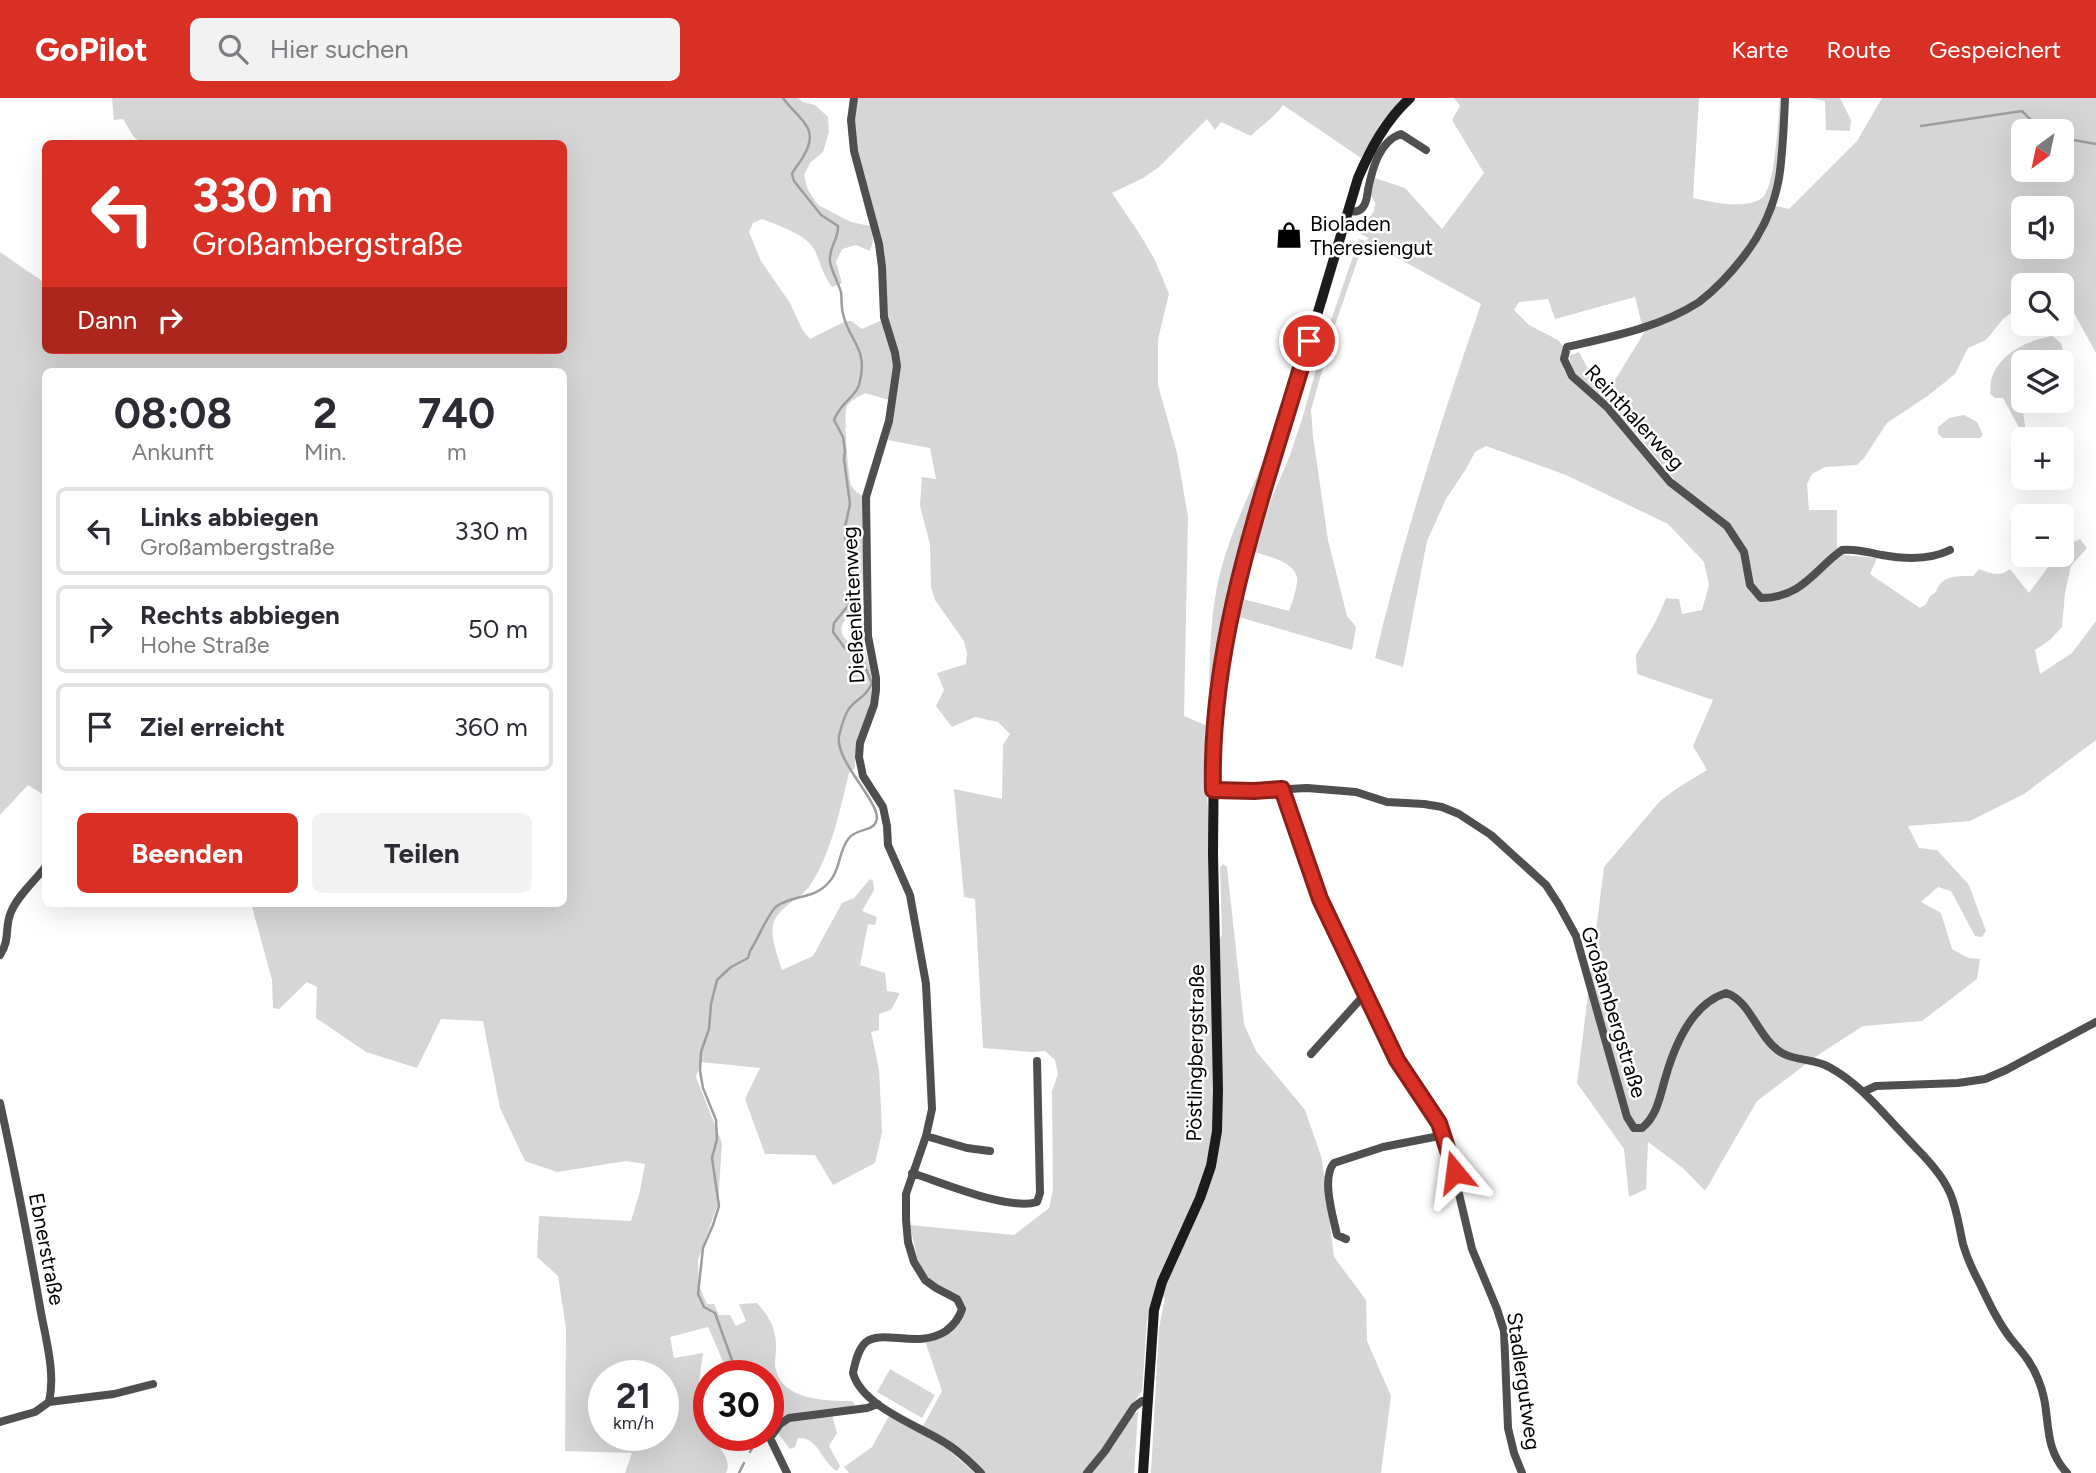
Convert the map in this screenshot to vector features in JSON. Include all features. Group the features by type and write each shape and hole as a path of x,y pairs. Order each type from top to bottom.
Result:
{"main road":[{"name":"Pöstlingbergstraße","path":"1143,1473 1152,1325 1157,1297 1206,1182 1217,1131 1213,790 1218,700 1233,601 1358,178 1369,152 1393,116 1410,98"}],"street":[{"name":"Dießenleitenweg","path":"854,98 851,120 854,151 879,244 884,317 897,366 887,429 866,497 868,636 876,690 874,705 860,743 859,757 863,776 884,811 888,845 910,895 927,998 931,1116 906,1194 908,1242 912,1258 927,1282 957,1299 962,1309 954,1324 935,1337 913,1340 876,1338 864,1344 854,1366 854,1376 888,1412 948,1444 981,1473"},
{"name":"Reinthalerweg","path":"1785,98 1779,180 1760,231 1738,264 1712,291 1683,310 1641,328 1567,347 1564,354 1566,364 1573,376 1607,407 1643,447 1670,482 1727,526 1744,552 1749,585 1761,598 1783,595 1806,584 1842,550 1920,557 1939,556 1950,550"},
{"path":"1348,211 1363,208 1377,160 1384,147 1395,136 1401,134 1426,150"},
{"name":"Stadlergutweg","path":"1282,789 1315,888 1397,1060 1435,1115 1443,1132 1472,1249 1504,1331 1508,1428 1522,1473"},
{"name":"Großambergstraße","path":"1213,790 1342,790 1362,793 1387,802 1442,807 1480,827 1533,872 1553,895 1576,936 1627,1117 1634,1128 1642,1128 1653,1115 1672,1056 1684,1031 1703,1007 1717,996 1726,993 1739,1000 1761,1032 1778,1050 1789,1056 1828,1066 1863,1092"},
{"path":"0,955 7,942 11,912 42,871"},
{"path":"1311,1054 1366,993"},
{"path":"2067,1473 2051,1450 2042,1387 2033,1366 1997,1317 1976,1277 1965,1251 1949,1191 1930,1163 1863,1092 1876,1086 1958,1083 1985,1079 2096,1022"},
{"path":"912,1173 995,1199 1026,1204 1037,1202 1040,1193 1037,1061"},
{"name":"Ebnerstraße","path":"0,1103 48,1354 52,1385 50,1402"},
{"path":"1346,1239 1337,1235 1329,1193 1328,1173 1334,1163 1383,1147 1434,1137 1443,1132"},
{"path":"926,1136 962,1147 990,1151"},
{"path":"0,1422 35,1412 50,1402 114,1394 153,1384"},
{"path":"1087,1473 1134,1407 1147,1401"},
{"path":"787,1473 770,1438 780,1424 795,1417 867,1408 878,1404"}],"shaded area":[{"path":"112,98 798,98 815,105 828,117 829,132 823,152 810,163 804,175 808,190 818,205 851,222 870,226 873,241 870,251 856,245 842,249 836,262 842,283 832,287 815,251 799,235 762,219 753,223 749,232 761,261 790,303 802,329 810,339 846,321 851,321 862,329 882,320 894,365 889,400 865,393 853,400 846,411 847,458 851,485 863,496 864,568 855,605 841,629 846,640 853,646 857,641 863,643 871,673 872,692 857,747 855,768 849,773 834,832 823,861 809,887 777,917 773,934 782,970 813,956 842,903 854,898 870,879 873,881 874,890 862,911 877,917 875,925 868,924 860,965 885,973 887,991 900,993 891,1010 879,1014 879,1030 871,1032 879,1069 882,1132 875,1163 833,1185 815,1155 765,1154 745,1099 760,1068 701,1062 696,1077 722,1143 718,1204 698,1260 699,1286 707,1304 714,1304 719,1315 730,1315 736,1326 746,1321 739,1304 757,1303 769,1318 776,1341 775,1360 722,1360 708,1327 670,1337 674,1358 703,1353 702,1360 693,1360 693,1451 722,1451 728,1463 726,1473 625,1473 632,1453 565,1451 566,1328 558,1276 537,1257 539,1216 631,1221 645,1164 626,1161 557,1172 525,1161 500,1108 483,1021 441,1019 417,1068 366,1052 316,1018 317,987 307,982 279,1009 273,1008 272,980 252,907 567,907 567,368 42,368 42,794 28,785 0,815 0,252 42,281 42,354 567,354 567,140 138,140 123,119 114,120"},
{"path":"857,98 1403,98 1381,123 1361,158 1283,105 1251,136 1221,122 1215,130 1207,119 1159,167 1112,193 1155,260 1169,294 1158,339 1158,385 1177,453 1188,517 1184,716 1205,725 1205,774 1219,940 1222,935 1220,868 1223,864 1227,867 1244,1024 1256,1051 1305,1110 1322,1159 1334,1257 1366,1300 1367,1341 1391,1396 1381,1473 1151,1473 1159,1328 1165,1298 1155,1292 1147,1322 1142,1391 1083,1473 984,1473 949,1442 923,1426 942,1391 925,1341 963,1314 946,1291 919,1266 910,1225 1014,1235 1049,1208 1053,1189 1052,1091 1058,1074 1055,1060 1045,1051 983,1048 975,899 964,897 954,789 1002,799 1003,745 1010,734 998,722 975,717 952,727 936,706 944,690 937,673 966,664 967,654 964,641 935,600 931,587 930,544 920,506 922,477 936,479 930,448 888,440 896,391 885,292 856,151 853,120"},
{"path":"1454,98 1699,98 1693,198 1718,203 1747,204 1762,198 1767,191 1773,166 1780,98 1783,98 1777,169 1767,211 1743,252 1707,290 1673,313 1642,325 1635,297 1555,319 1548,299 1519,302 1514,310 1529,325 1558,340 1563,346 1561,361 1565,372 1605,408 1672,485 1674,479 1641,439 1609,405 1574,374 1569,356 1579,352 1587,367 1612,385 1645,331 1685,313 1753,249 1763,235 1776,206 1789,209 1857,141 1882,98 2096,98 2096,353 2074,313 2074,273 2011,273 2011,313 1986,340 1968,348 1955,374 1887,423 1857,465 1825,467 1812,474 1807,484 1809,510 1837,510 1837,548 1845,555 1877,558 1870,574 1920,608 1945,580 1973,576 1979,569 1998,574 2010,569 2029,593 2048,567 2071,567 2062,627 2035,650 2040,674 2072,653 2096,621 2096,740 2024,794 1970,821 1908,826 1919,848 1937,850 1969,885 1986,931 1982,937 1975,936 1951,891 1938,887 1921,902 1941,913 1952,949 1968,958 1980,959 1977,979 1922,1021 1863,1026 1818,1055 1757,1101 1705,1191 1683,1168 1648,1142 1646,1189 1629,1197 1624,1149 1577,1083 1604,867 1660,801 1707,770 1693,746 1713,700 1637,674 1636,655 1666,598 1679,599 1682,614 1702,610 1709,585 1704,562 1668,524 1566,475 1486,446 1475,452 1446,499 1427,541 1403,667 1375,658 1424,480 1481,304 1367,241 1361,250 1335,325 1311,410 1328,540 1347,616 1356,627 1352,650 1239,617 1243,599 1289,611 1296,590 1297,578 1291,567 1280,560 1255,552 1267,510 1302,419 1328,329 1359,239 1366,241 1369,238 1359,233 1374,211 1375,203 1371,195 1375,178 1405,188 1442,229 1484,173 1452,120 1460,106"},
{"path":"1809,98 1840,98 1851,120 1850,131 1826,130 1825,101"},
{"path":"2052,336 2061,343 2063,350 2015,350"},
{"path":"2011,353 2011,413 2003,398 1995,398 1990,394 1991,379 1996,368"},
{"path":"2011,413 2023,413 2025,427 2019,427"},
{"path":"1964,415 1977,422 1983,435 1980,438 1943,438 1938,434 1938,427 1949,418"},
{"path":"1273,440 1239,552 1209,685 1210,644 1219,577 1236,524"},
{"path":"2080,539 2087,548 2074,563 2074,542"},
{"path":"890,1369 935,1395 922,1418 877,1392"},
{"path":"784,1385 804,1396 852,1401 855,1404 852,1408 832,1414 837,1433 829,1446 840,1466 837,1471 811,1441 798,1438 795,1447 790,1449 784,1441"},
{"path":"1138,1412 1134,1473 1091,1473 1134,1414"},
{"path":"889,1416 946,1448 975,1473 849,1473 844,1467 872,1447"}],"waterway":[{"path":"732,1360 715,1313 704,1307 698,1294 703,1248 719,1206 712,1158 717,1139 716,1120 703,1088 700,1071 701,1052 709,1029 717,980 731,967 748,958 777,906 824,887 834,876 849,838 874,825 877,815 844,758 839,736 848,710 872,683 864,664 844,647 833,632 834,623 851,602 854,590 854,576 845,538 850,504 845,451 843,437 834,420 859,385 862,362 846,324 841,292 830,262 838,226 821,215 794,181 792,174 809,145 810,137 805,124 783,98"},
{"path":"1921,126 2022,111 2030,119"},
{"path":"2074,140 2096,144"},
{"path":"739,1473 744,1463"}],"place":[{"name":"Bioladen Theresiengut","path":"1289,235"}],"route":[{"path":"1309,341 1233,601 1218,700 1213,790 1282,789 1315,888 1397,1060 1439,1123 1455,1172"}]}
